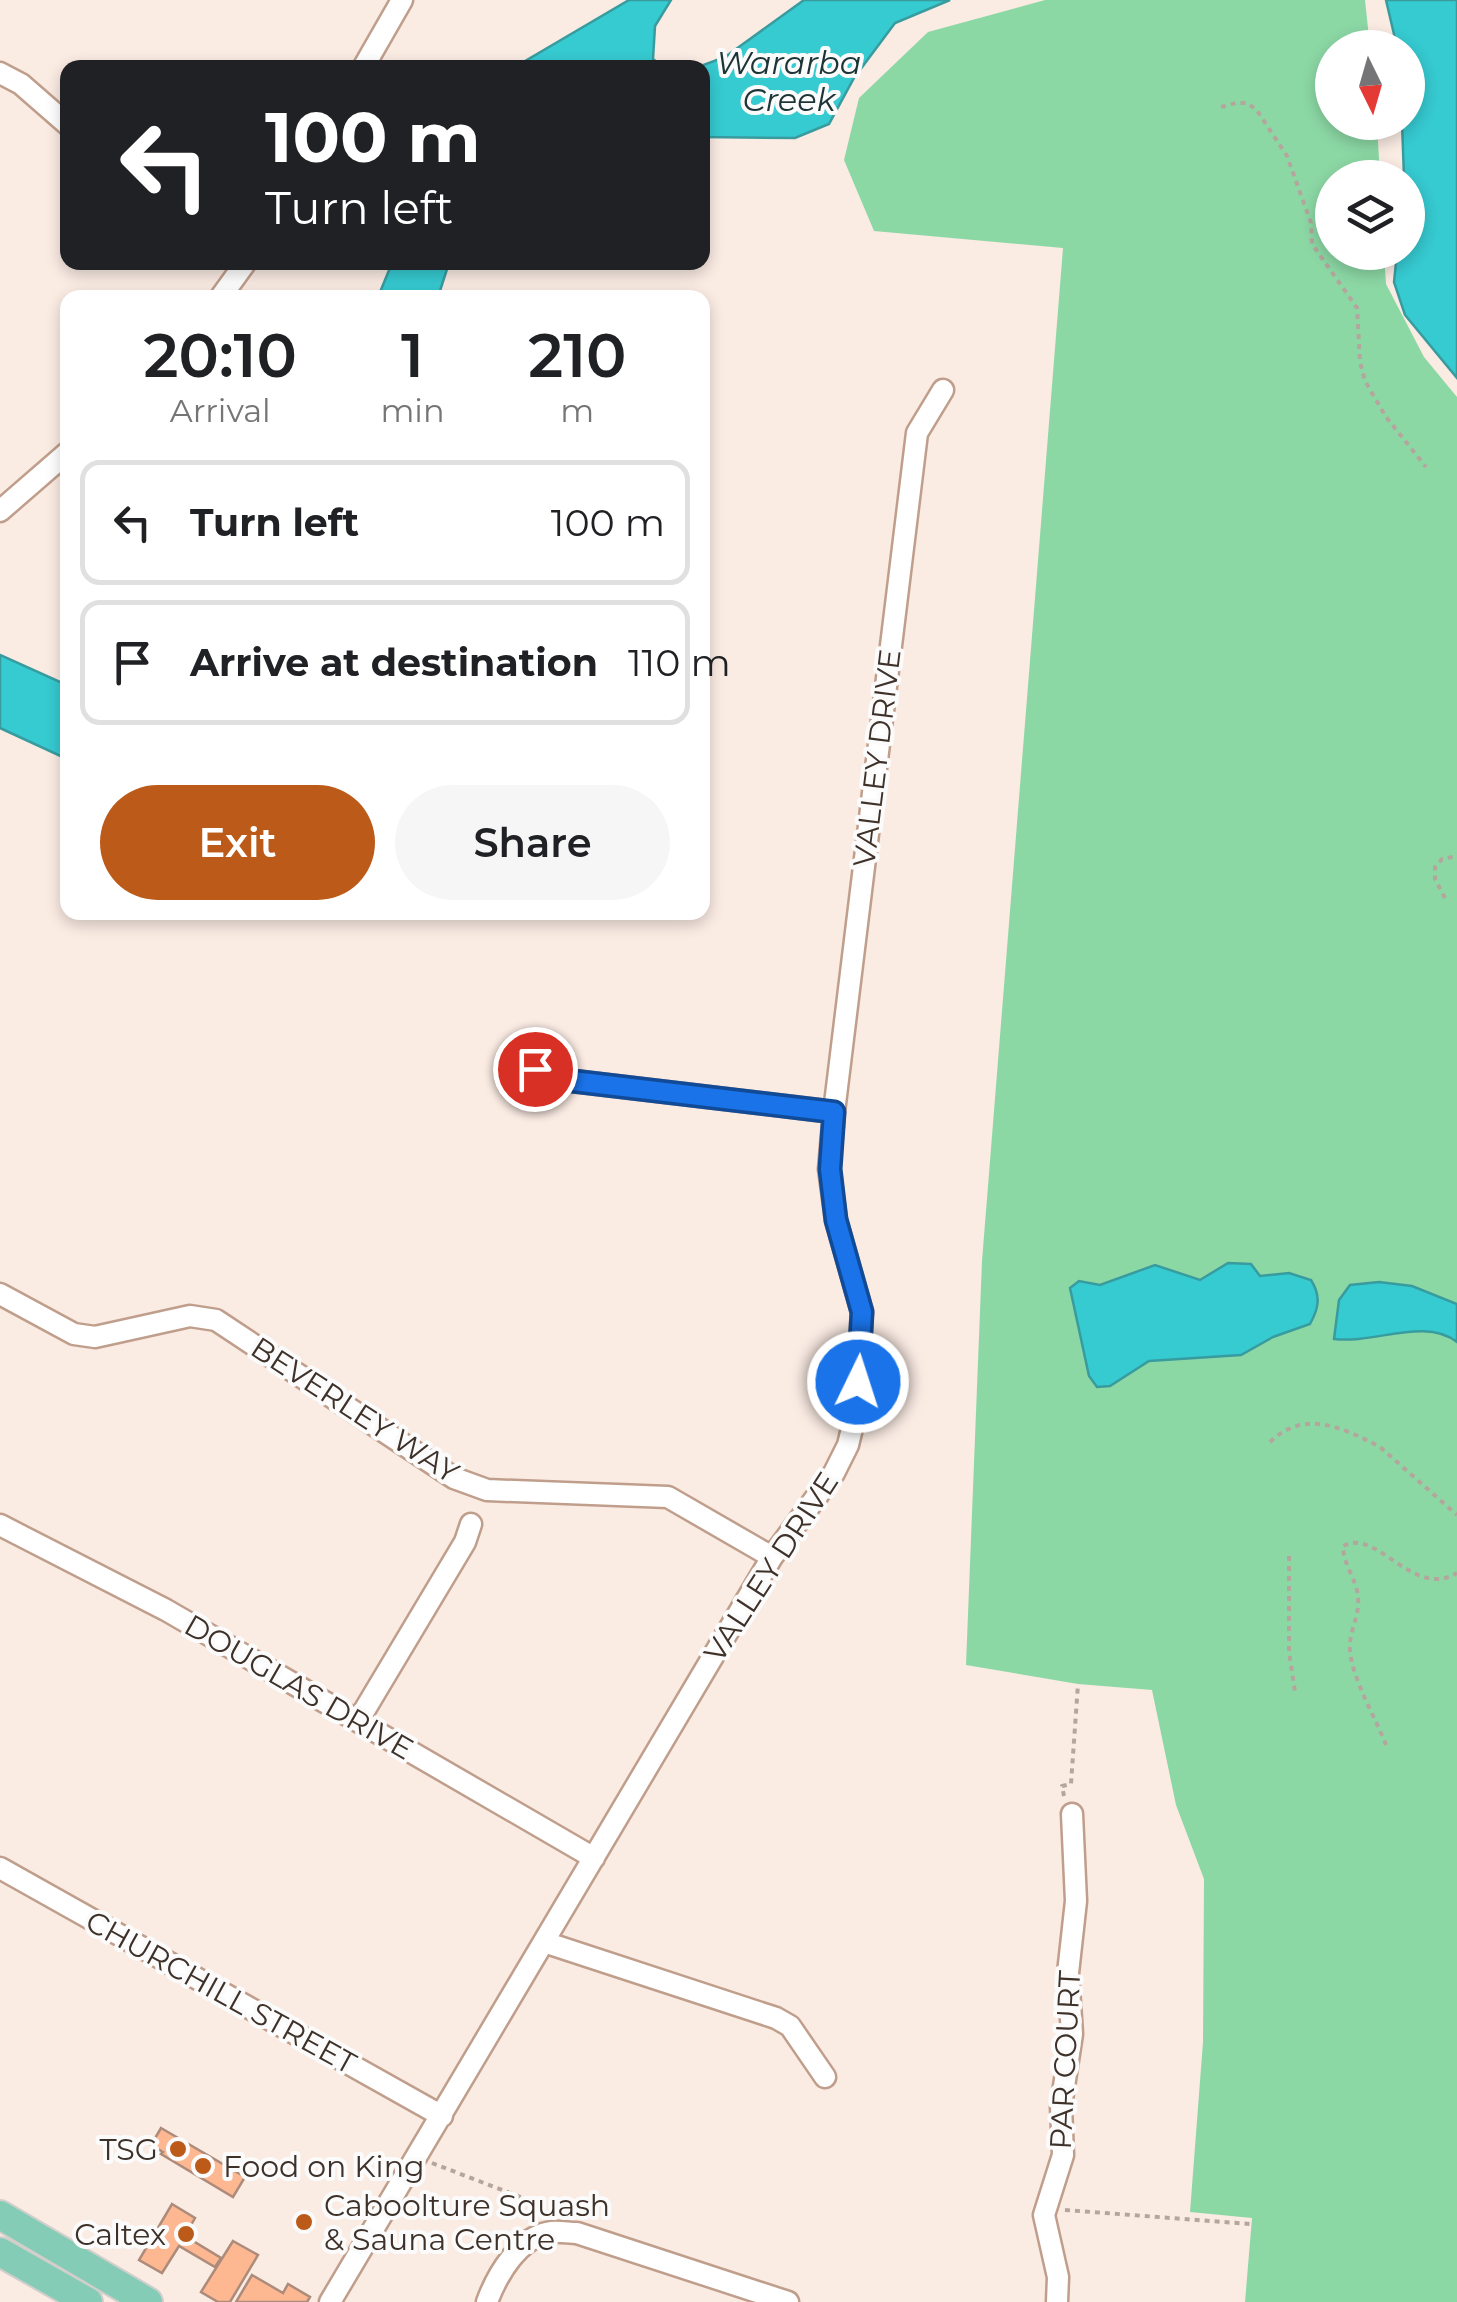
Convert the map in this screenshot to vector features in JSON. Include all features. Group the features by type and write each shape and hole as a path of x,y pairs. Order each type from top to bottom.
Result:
{"main road":[{"path":"0,2216 148,2302"},
{"path":"0,2252 54,2292 88,2302"}],"street":[{"path":"368,60 402,0"},
{"path":"0,74 20,84 60,118"},
{"name":"VALLEY DRIVE","path":"330,2302 772,1557 834,1473 848,1445 855,1416 862,1312 836,1220 830,1169 834,1112 917,433 944,390"},
{"path":"0,511 60,459"},
{"path":"514,1058 556,1079 834,1112"},
{"name":"BEVERLEY WAY","path":"0,1294 74,1334 95,1337 190,1316 216,1320 454,1478 487,1490 668,1498 772,1557"},
{"path":"358,1721 465,1542 471,1524"},
{"name":"DOUGLAS DRIVE","path":"0,1525 166,1610 594,1858"},
{"name":"PAR COURT","path":"1057,2302 1058,2276 1044,2215 1064,2155 1061,2106 1072,2034 1068,1973 1076,1902 1072,1814"},
{"name":"CHURCHILL STREET","path":"0,1868 442,2116"},
{"path":"544,1942 776,2018 790,2026 825,2077"},
{"path":"487,2302 512,2257 530,2240 550,2232 576,2233 788,2302"}],"path":[{"path":"1221,107 1236,103 1256,109 1287,156 1311,223 1312,244 1357,308 1365,381 1386,417 1426,467"},
{"path":"1445,898 1435,879 1436,867 1442,859 1457,856"},
{"path":"1270,1442 1286,1428 1312,1421 1370,1441 1457,1515"},
{"path":"1386,1745 1352,1660 1350,1640 1359,1602 1343,1546 1355,1540 1364,1542 1431,1579 1457,1573"},
{"path":"1289,1556 1289,1652 1295,1692"},
{"path":"1072,1814 1062,1786 1070,1784 1078,1684"},
{"path":"432,2163 523,2198 545,2214"},
{"path":"1046,2208 1251,2224"}],"green space":[{"path":"1045,0 1365,0 1368,30 1315,30 1315,140 1378,140 1379,160 1315,160 1315,270 1385,270 1386,284 1424,357 1457,397 1457,2302 1245,2302 1252,2218 1190,2212 1203,2042 1204,1879 1176,1805 1152,1690 1078,1684 966,1665 982,1261 1063,248 874,231 844,160 859,98 928,32"}],"water":[{"name":"Wararba Creek","path":"629,0 671,0 655,26 654,60 527,60"},
{"name":"Wararba Creek","path":"804,0 950,0 895,23 854,78 829,124 795,138 710,137 710,63 725,57"},
{"path":"1386,0 1457,0 1457,378 1405,315 1394,282 1395,270 1425,270 1425,160 1403,160 1403,140 1425,140 1425,30 1393,30"},
{"path":"389,270 447,270 440,290 381,290"},
{"path":"0,655 60,682 60,756 0,728"},
{"path":"1228,1263 1251,1264 1260,1276 1289,1273 1311,1280 1318,1302 1310,1324 1273,1337 1241,1355 1149,1361 1110,1386 1097,1387 1089,1376 1070,1288 1079,1281 1100,1285 1155,1265 1200,1280"},
{"path":"1379,1282 1412,1286 1457,1304 1457,1342 1444,1335 1415,1331 1334,1339 1339,1300 1350,1285"}],"building":[{"path":"161,2128 245,2177 233,2197 151,2145"},
{"path":"172,2204 195,2218 185,2236 221,2258 215,2267 179,2246 162,2273 139,2260"},
{"path":"233,2241 258,2255 230,2302 218,2302 201,2292"},
{"path":"252,2275 283,2293 288,2284 310,2297 307,2302 236,2302"}],"place":[{"name":"TSG","path":"178,2149"},
{"name":"Food on King","path":"203,2166"},
{"name":"Caboolture Squash & Sauna Centre","path":"304,2222"},
{"name":"Caltex","path":"186,2234"}],"route":[{"path":"535,1069 556,1079 834,1112 830,1169 836,1220 862,1312 858,1382"}]}
